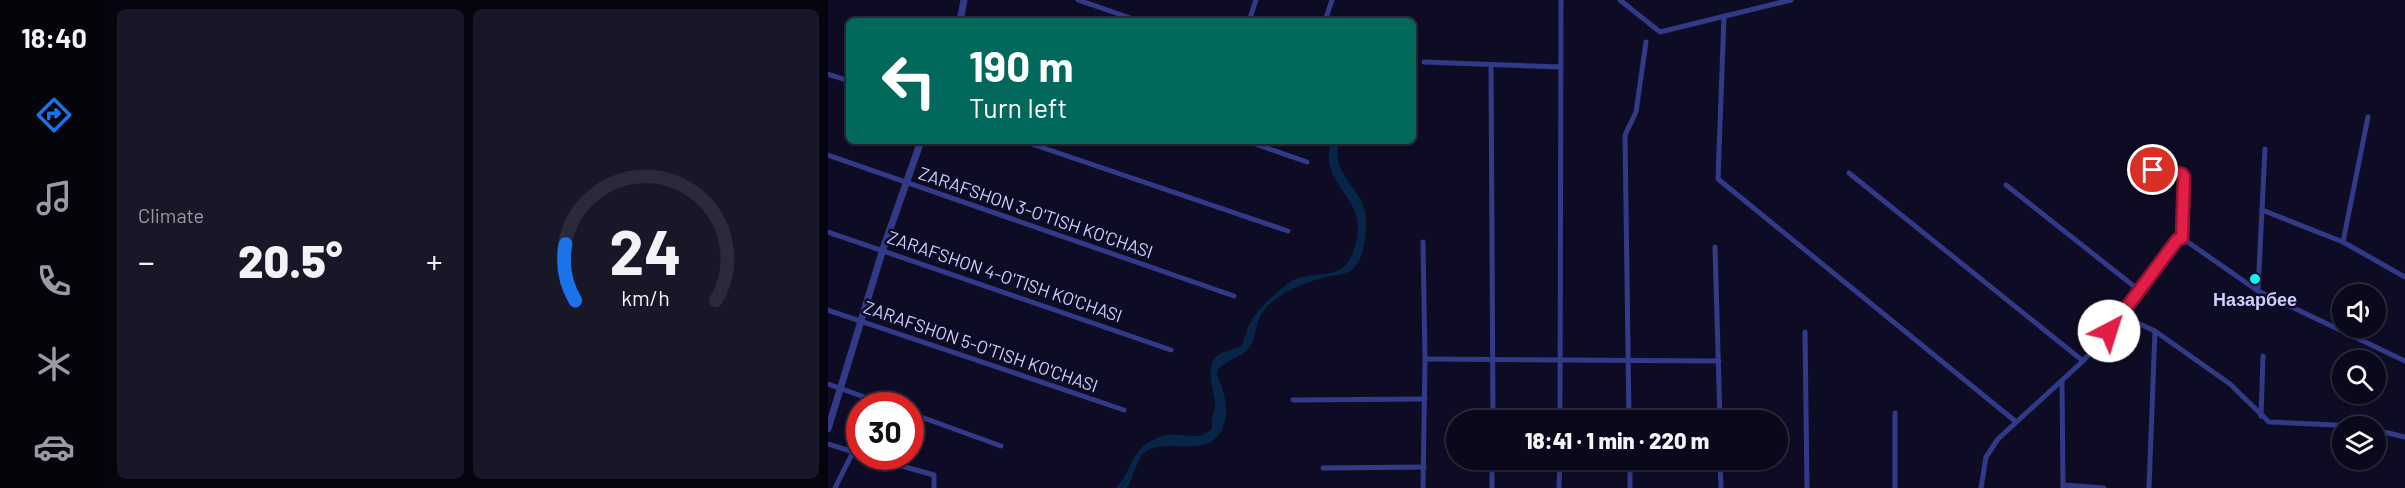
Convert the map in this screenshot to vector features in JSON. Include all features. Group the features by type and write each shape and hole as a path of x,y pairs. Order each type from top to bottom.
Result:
{"street":[{"path":"961,18 964,0"},
{"path":"1078,0 1130,18"},
{"path":"1250,18 1256,0"},
{"path":"1325,18 1332,0"},
{"path":"1560,410 1561,0"},
{"path":"1620,0 1660,32 1791,0"},
{"path":"1724,16 1718,179 2015,421"},
{"path":"1629,410 1625,135 1636,112 1646,42"},
{"path":"1424,62 1562,67"},
{"path":"1491,65 1492,410"},
{"path":"828,74 846,80"},
{"path":"2343,242 2368,117"},
{"path":"828,429 863,321 883,249 920,144"},
{"path":"1032,144 1288,231"},
{"path":"1256,144 1307,162"},
{"path":"2258,291 2265,149"},
{"name":"ZARAFSHON 3-O'TISH KO'CHASI","path":"828,156 1234,296"},
{"path":"2153,170 2182,174 2184,177 2182,238"},
{"path":"1850,173 2083,361"},
{"path":"2006,185 2140,291"},
{"path":"2262,210 2343,242 2405,277"},
{"name":"ZARAFSHON 4-O'TISH KO'CHASI","path":"828,232 883,249 1172,351"},
{"path":"1981,488 1986,457 2015,421 2083,361 2122,316 2177,240 2182,238"},
{"path":"2182,238 2258,291 2404,361 2405,351"},
{"path":"1423,242 1425,359 1423,488"},
{"path":"1715,247 1720,410"},
{"name":"ZARAFSHON 5-O'TISH KO'CHASI","path":"828,310 1124,410"},
{"path":"2122,316 2155,331 2230,384 2261,416 2270,422 2332,425"},
{"path":"2149,488 2155,331"},
{"path":"1805,332 1807,488"},
{"path":"2261,416 2263,356"},
{"path":"1425,359 1719,361"},
{"path":"2062,381 2063,486 2104,488"},
{"path":"828,384 850,392"},
{"path":"1293,400 1425,399"},
{"path":"1895,413 1895,488"},
{"path":"924,418 1001,446"},
{"path":"2386,432 2405,437"},
{"path":"828,444 846,450"},
{"path":"1323,468 1424,467"},
{"path":"835,488 846,470"},
{"path":"916,470 934,475 934,488"},
{"path":"1492,470 1492,488"},
{"path":"1559,488 1560,470"},
{"path":"1630,470 1630,488"},
{"path":"1720,470 1721,488"}],"water":[{"path":"1331,144 1340,144 1338,153 1342,172 1364,207 1366,232 1358,263 1346,273 1315,280 1293,289 1265,308 1258,321 1252,344 1241,355 1218,369 1217,375 1224,396 1226,416 1216,438 1208,444 1198,446 1166,446 1146,451 1140,457 1127,488 1116,488 1138,452 1151,441 1175,434 1201,435 1212,428 1215,405 1212,363 1220,354 1241,346 1252,320 1268,300 1298,278 1336,271 1344,266 1351,257 1358,226 1350,202 1331,170 1329,157"}],"place":[{"name":"Назарбее","path":"2255,279"}],"route":[{"path":"2109,331 2177,240 2182,238 2184,177 2182,174 2153,170"}]}
